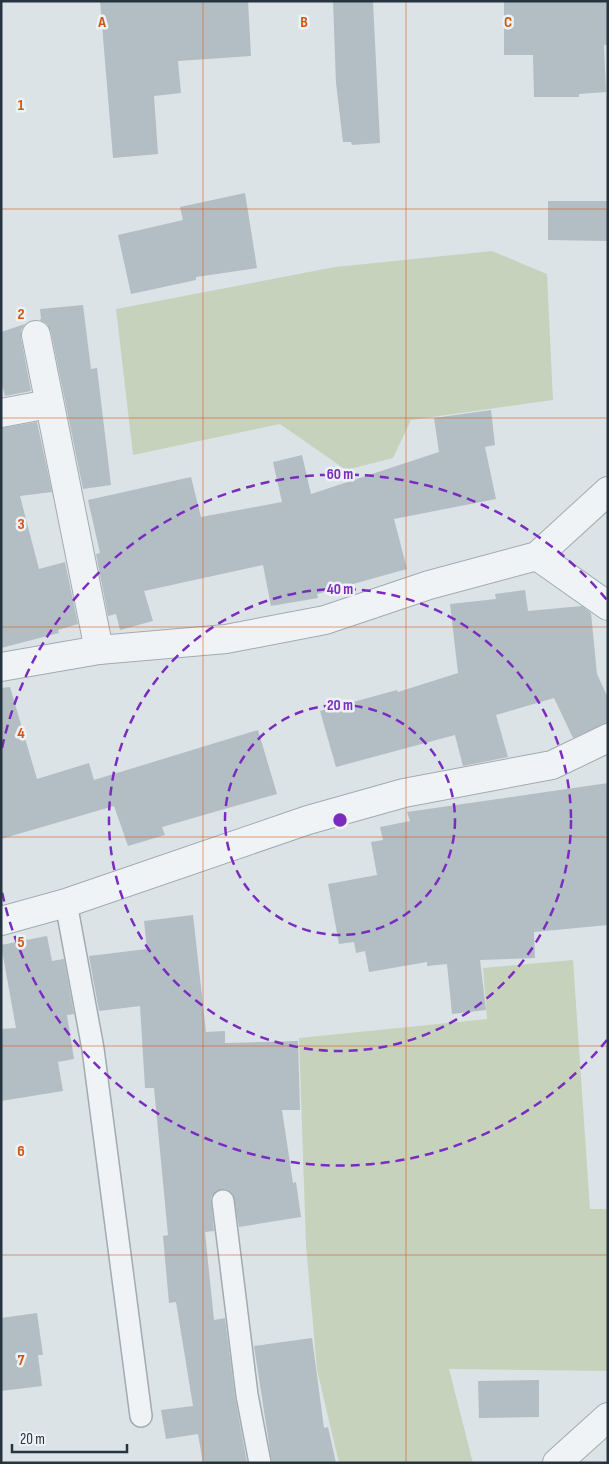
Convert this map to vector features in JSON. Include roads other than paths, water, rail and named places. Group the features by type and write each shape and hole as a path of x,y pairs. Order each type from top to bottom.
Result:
{"street":[{"path":"36,335 99,650"},
{"path":"1,413 49,404"},
{"path":"1,667 99,650 226,639 325,620 429,585 537,556 608,491"},
{"path":"537,556 608,606"},
{"path":"1,920 66,903 308,820 404,793 552,766 608,738"},
{"path":"557,1463 608,1417"}],"lane":[{"path":"66,903 93,1049 141,1416"},
{"path":"223,1201 247,1395 260,1463"}]}
